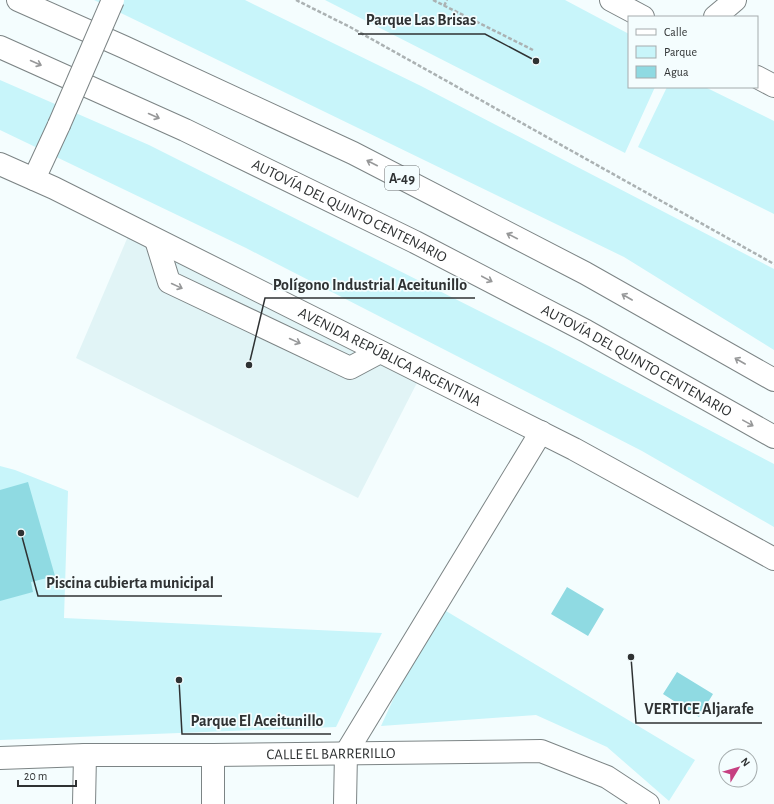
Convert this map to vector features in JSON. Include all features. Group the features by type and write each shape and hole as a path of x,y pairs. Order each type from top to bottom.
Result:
{"main road":[{"name":"A-49","path":"18,0 353,153 585,273 774,380"},
{"path":"34,179 113,0"},
{"path":"611,0 641,16"},
{"path":"716,16 735,0"},
{"name":"AUTOVÍA DEL QUINTO CENTENARIO","path":"0,47 185,130 415,242 586,331 774,437"},
{"path":"758,78 774,86"},
{"name":"AVENIDA REPÚBLICA ARGENTINA","path":"0,164 54,188 541,432 774,559"},
{"path":"156,240 169,282 350,368 380,352"},
{"path":"345,804 346,753 541,432"},
{"name":"CALLE EL BARRERILLO","path":"0,758 85,755 541,751 607,777 648,804"},
{"path":"84,804 85,755"},
{"path":"213,755 213,804"}],"path":[{"path":"296,0 350,27 774,264"},
{"path":"433,0 533,50"},
{"path":"444,6 447,0"}],"shaded area":[{"path":"132,227 422,373 358,498 76,358"}],"green space":[{"path":"94,0 245,0 421,86 774,269 774,350 624,257"},
{"path":"325,0 565,0 628,33 628,88 655,88 625,153"},
{"path":"0,80 149,145 549,346 774,464 774,527 642,451 246,248 0,130"},
{"path":"667,88 707,88 774,121 774,214 638,147"},
{"path":"0,466 15,470 68,491 64,618 382,633 336,727 0,740"},
{"path":"436,605 695,760 669,801 607,747 536,715 381,726"}],"water":[{"path":"28,482 55,576 31,582 33,592 0,601 0,490"},
{"path":"567,587 604,609 588,636 551,614"},
{"path":"677,672 713,694 699,717 663,694"}],"place":[{"name":"Parque Las Brisas","path":"536,61"},
{"name":"Polígono Industrial Aceitunillo","path":"249,365"},
{"name":"Piscina cubierta municipal","path":"21,533"},
{"name":"VERTICE Aljarafe","path":"631,657"},
{"name":"Parque El Aceitunillo","path":"179,680"}]}
